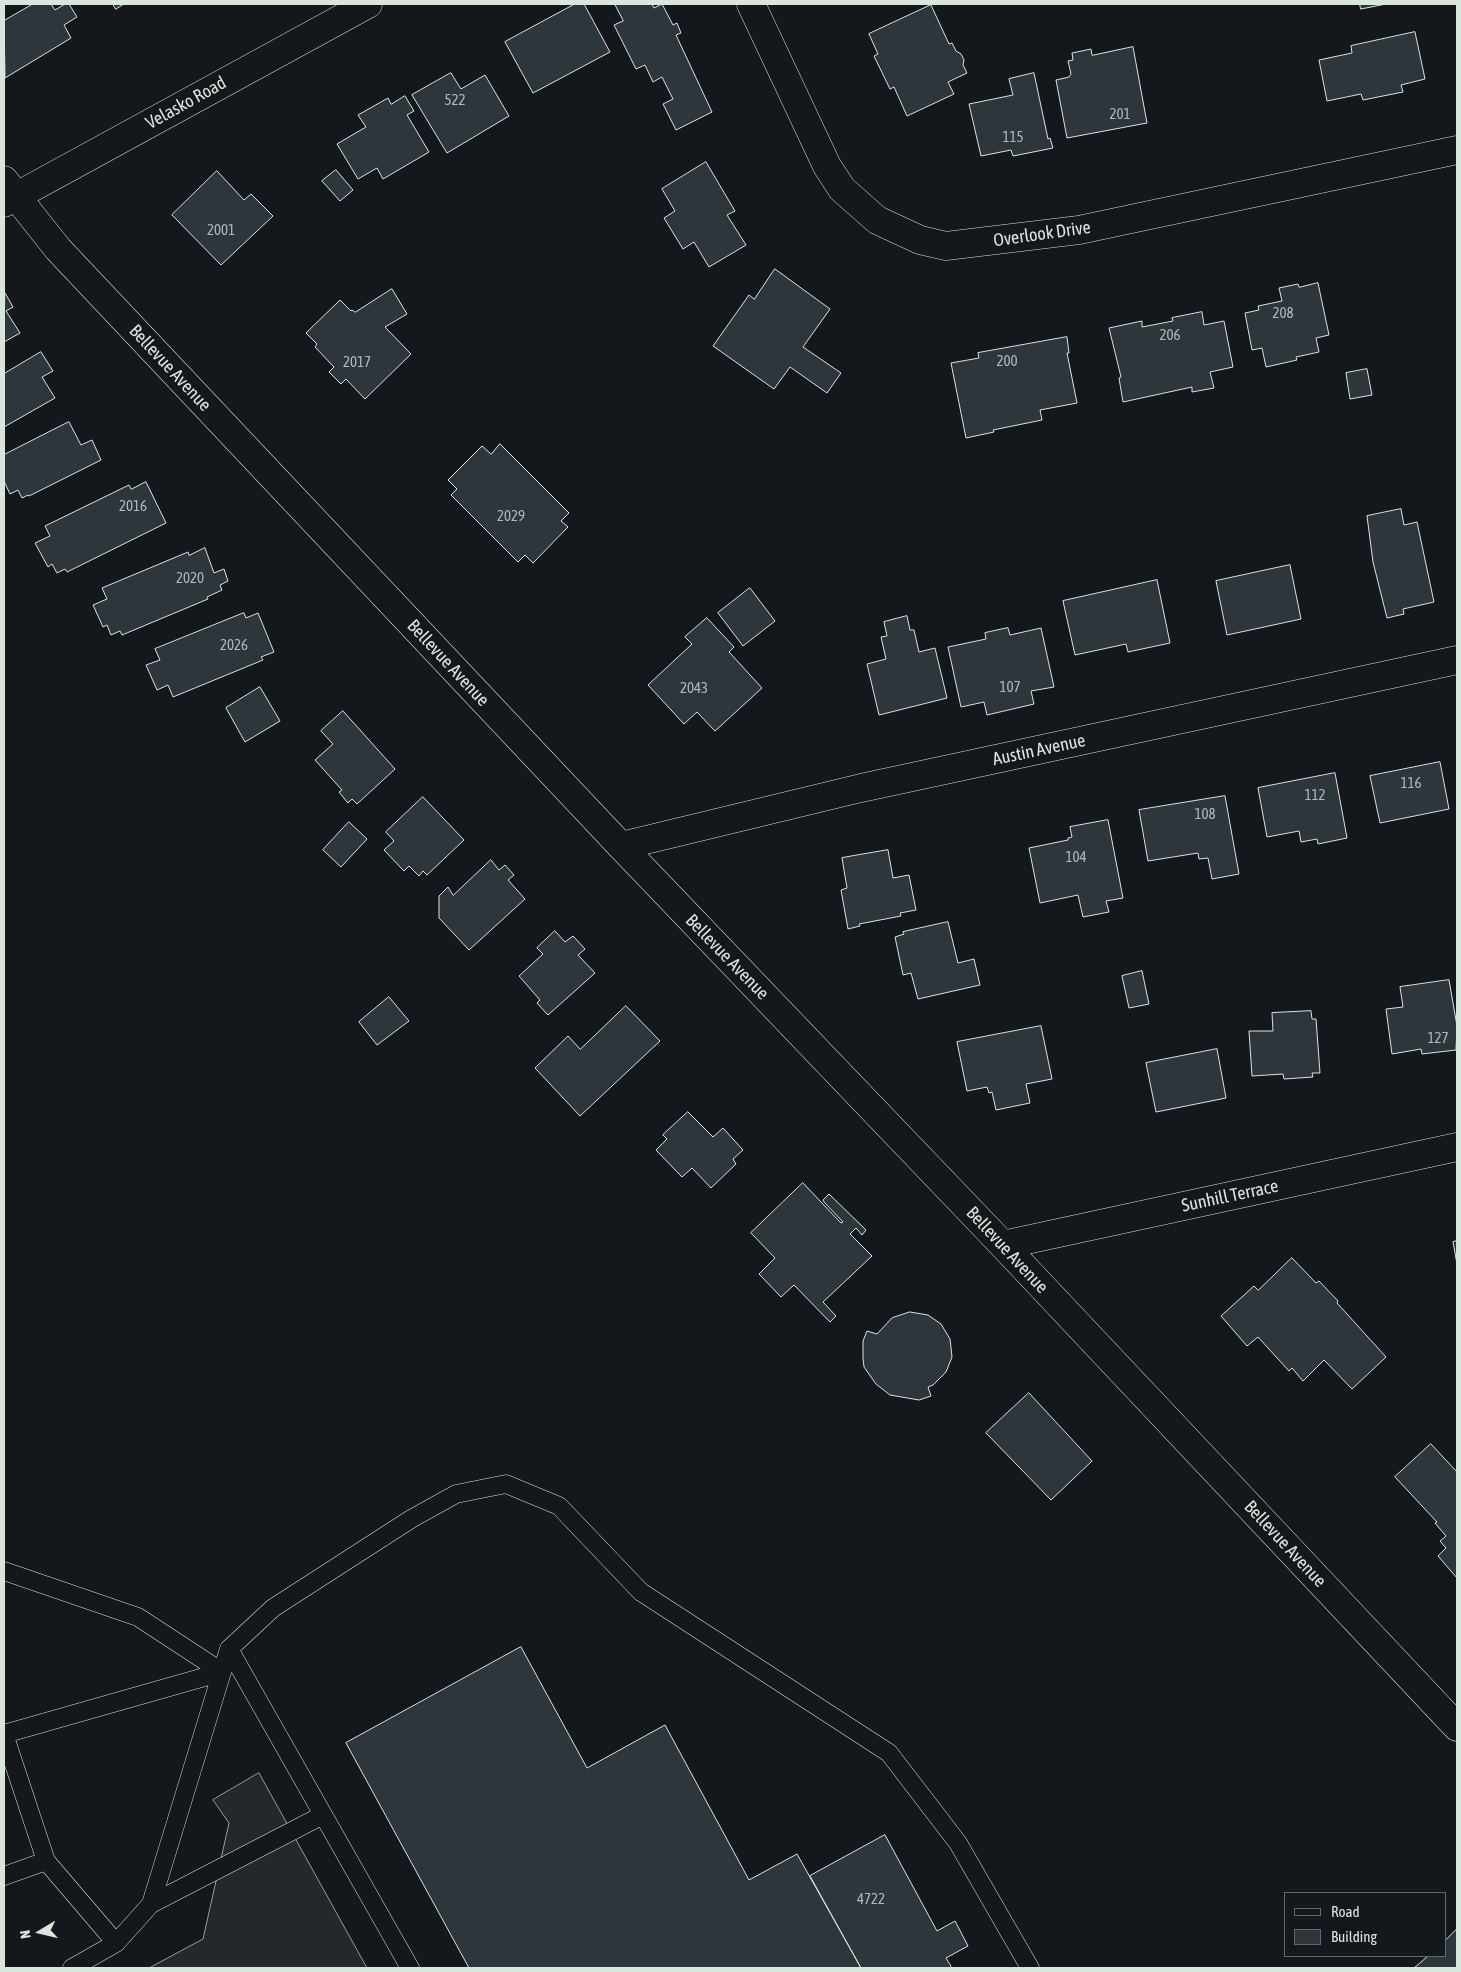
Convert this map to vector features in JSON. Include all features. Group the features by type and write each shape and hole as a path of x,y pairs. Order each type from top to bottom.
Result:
{"street":[{"name":"Velasko Road","path":"8,193 368,4"},
{"name":"Overlook Drive","path":"751,4 827,166 842,189 877,220 920,240 946,246 1079,230 1457,150"},
{"name":"Bellevue Avenue","path":"8,193 58,249 621,846 1455,1721"},
{"name":"Austin Avenue","path":"621,846 861,788 1457,660"},
{"name":"Sunhill Terrace","path":"1003,1245 1457,1147"}],"lane":[{"path":"150,1904 230,1649 273,1608 411,1519 456,1494 506,1484 559,1506 641,1592 889,1753 958,1844 1030,1968"},
{"path":"4,1570 138,1617 222,1672"},
{"path":"230,1649 410,1968"},
{"path":"116,1943 46,1861 4,1734 222,1672"},
{"path":"72,1968 116,1943 150,1904 323,1815"},
{"path":"4,1876 46,1861"}],"shaded area":[{"path":"259,1773 367,1968 149,1968 203,1939 229,1823 213,1800"}],"building":[{"path":"33,4 51,4 55,10 65,4 69,4 77,17 64,25 71,38 5,78 4,21"},
{"path":"113,4 124,4 116,9"},
{"path":"575,4 584,4 610,52 533,93 505,42"},
{"path":"615,4 652,4 654,8 662,4 673,25 677,23 681,33 676,35 712,112 676,130 663,104 673,99 662,77 653,82 645,65 636,69 614,25 623,21"},
{"path":"1360,4 1386,4 1361,9"},
{"path":"931,5 949,44 952,43 956,51 961,54 967,73 948,82 954,94 907,116 894,87 890,89 874,56 878,54 869,34"},
{"path":"1415,32 1425,79 1401,85 1403,92 1363,100 1361,94 1327,101 1319,60 1352,53 1351,46"},
{"path":"1133,47 1147,123 1067,138 1056,80 1069,77 1071,74 1068,61 1073,60 1072,53 1091,49 1092,55"},
{"path":"451,73 461,89 485,75 509,116 447,153 412,95"},
{"path":"1034,73 1048,139 1050,138 1053,148 1013,156 1011,150 981,156 969,104 1013,95 1009,79"},
{"path":"405,96 414,111 407,115 429,152 383,179 377,168 358,179 337,144 366,127 358,115 388,98 391,104"},
{"path":"706,162 735,211 727,215 746,245 709,267 694,242 683,249 664,218 675,211 662,189"},
{"path":"336,170 353,190 340,201 322,181"},
{"path":"217,171 244,200 251,194 273,216 221,265 172,215"},
{"path":"775,269 830,309 803,347 841,373 827,393 790,367 774,389 713,346 749,295 754,299"},
{"path":"1318,283 1329,335 1316,338 1319,352 1296,357 1297,360 1266,367 1262,348 1252,350 1245,313 1259,310 1258,306 1282,301 1279,288 1298,284 1299,287"},
{"path":"392,289 407,314 385,327 411,354 365,399 346,379 341,384 329,372 334,367 315,347 317,344 306,333 340,300 351,311 355,312"},
{"path":"5,293 13,307 6,311 20,333 4,342"},
{"path":"1202,312 1204,325 1224,321 1233,367 1210,372 1214,388 1192,392 1192,387 1123,402 1119,378 1121,377 1109,328 1142,321 1142,327 1173,321 1172,318"},
{"path":"1067,337 1069,353 1067,353 1077,403 1040,410 1042,420 993,430 994,432 966,438 951,363 979,358 978,353"},
{"path":"41,352 53,371 42,377 55,398 4,427 4,374"},
{"path":"1367,369 1372,395 1350,399 1346,373"},
{"path":"69,422 81,445 92,440 101,460 29,496 22,498 18,490 10,494 4,481 4,455"},
{"path":"500,444 569,513 561,521 568,527 533,563 525,555 518,562 451,495 457,489 448,480 482,446 491,454"},
{"path":"146,482 166,523 67,572 65,569 57,573 52,564 48,567 35,543 50,536 45,526 129,485 131,489"},
{"path":"1401,509 1404,525 1417,522 1434,602 1403,609 1404,614 1387,618 1373,562 1367,516"},
{"path":"205,548 214,573 224,569 228,581 220,585 222,590 207,597 208,599 122,635 120,631 111,635 107,625 103,627 93,605 107,599 102,588 188,552 189,555"},
{"path":"1290,565 1301,619 1227,635 1216,581"},
{"path":"1157,580 1170,643 1128,652 1126,644 1075,655 1063,601"},
{"path":"750,588 775,621 743,646 718,613"},
{"path":"244,613 246,618 258,613 274,652 261,657 263,660 173,697 168,685 157,690 146,665 160,660 155,649"},
{"path":"907,616 910,630 914,630 919,652 935,648 947,698 879,715 867,664 886,659 881,637 887,636 884,622"},
{"path":"707,618 734,647 729,652 762,688 715,731 697,712 684,724 648,685 692,644 685,637"},
{"path":"1008,628 1010,635 1041,628 1054,687 1031,691 1034,704 987,715 984,702 961,707 948,647 986,639 985,633"},
{"path":"260,687 280,721 245,742 226,708"},
{"path":"343,711 395,769 357,804 352,799 348,803 339,792 342,790 315,760 333,744 321,731"},
{"path":"1440,762 1449,809 1380,823 1370,776"},
{"path":"1335,773 1347,838 1318,844 1317,839 1301,842 1299,831 1267,837 1258,788"},
{"path":"1225,796 1239,874 1212,879 1208,858 1199,859 1198,853 1148,861 1139,810"},
{"path":"423,797 464,840 427,875 423,871 419,876 409,866 404,871 384,850 394,841 386,832"},
{"path":"1108,820 1123,898 1106,901 1109,912 1083,917 1078,895 1040,903 1029,848 1068,840 1068,838 1072,837 1070,827"},
{"path":"349,822 367,839 341,867 323,850"},
{"path":"888,850 893,878 909,875 916,910 900,913 901,916 859,924 860,926 848,929 841,890 847,888 842,858"},
{"path":"491,860 499,870 505,865 514,875 508,880 525,899 469,950 439,918 439,896 448,887 453,895"},
{"path":"948,922 958,963 974,959 980,985 918,999 911,973 903,975 895,937 904,934 903,932"},
{"path":"555,931 565,942 573,936 585,949 578,955 595,973 548,1015 537,1003 540,1000 519,976 543,954 537,948"},
{"path":"1142,971 1149,1004 1129,1008 1122,976"},
{"path":"1449,980 1457,1026 1456,1050 1422,1054 1421,1049 1392,1054 1386,1009 1403,1007 1400,987"},
{"path":"389,997 409,1021 377,1045 359,1022"},
{"path":"626,1006 660,1041 580,1116 535,1068 568,1036 580,1049"},
{"path":"1311,1011 1312,1019 1316,1019 1320,1073 1312,1073 1313,1077 1284,1079 1283,1074 1252,1076 1249,1031 1273,1031 1272,1013"},
{"path":"1041,1026 1052,1079 1026,1084 1030,1103 996,1110 992,1092 989,1093 987,1087 967,1091 957,1042"},
{"path":"1217,1049 1226,1098 1156,1112 1146,1063"},
{"path":"688,1112 713,1137 723,1128 743,1150 733,1159 736,1164 711,1188 692,1168 682,1177 656,1150 667,1139 663,1135"},
{"path":"803,1183 841,1223 843,1222 823,1200 829,1194 866,1230 862,1235 856,1228 850,1234 872,1256 823,1302 836,1316 830,1322 794,1285 781,1297 759,1274 775,1258 751,1233"},
{"path":"1457,1241 1457,1264 1453,1242"},
{"path":"1292,1258 1316,1283 1319,1281 1338,1301 1337,1303 1386,1357 1352,1389 1324,1360 1303,1381 1292,1368 1289,1371 1258,1337 1247,1346 1221,1316 1254,1286 1258,1290"},
{"path":"910,1312 928,1315 941,1324 950,1339 952,1357 946,1372 933,1385 928,1387 931,1396 919,1400 890,1395 876,1384 864,1367 863,1358 863,1341 867,1331 877,1334 892,1318"},
{"path":"1029,1393 1092,1461 1051,1500 986,1433"},
{"path":"1431,1444 1457,1472 1457,1578 1438,1556 1446,1548 1440,1541 1446,1536 1435,1523 1437,1522 1395,1477"},
{"path":"521,1647 587,1768 665,1725 749,1880 797,1854 861,1968 469,1968 346,1743"},
{"path":"885,1835 937,1931 955,1921 968,1946 946,1958 952,1968 861,1968 810,1876"},
{"path":"1457,1929 1457,1968 1414,1968 1427,1957 1446,1957 1446,1940"}]}
